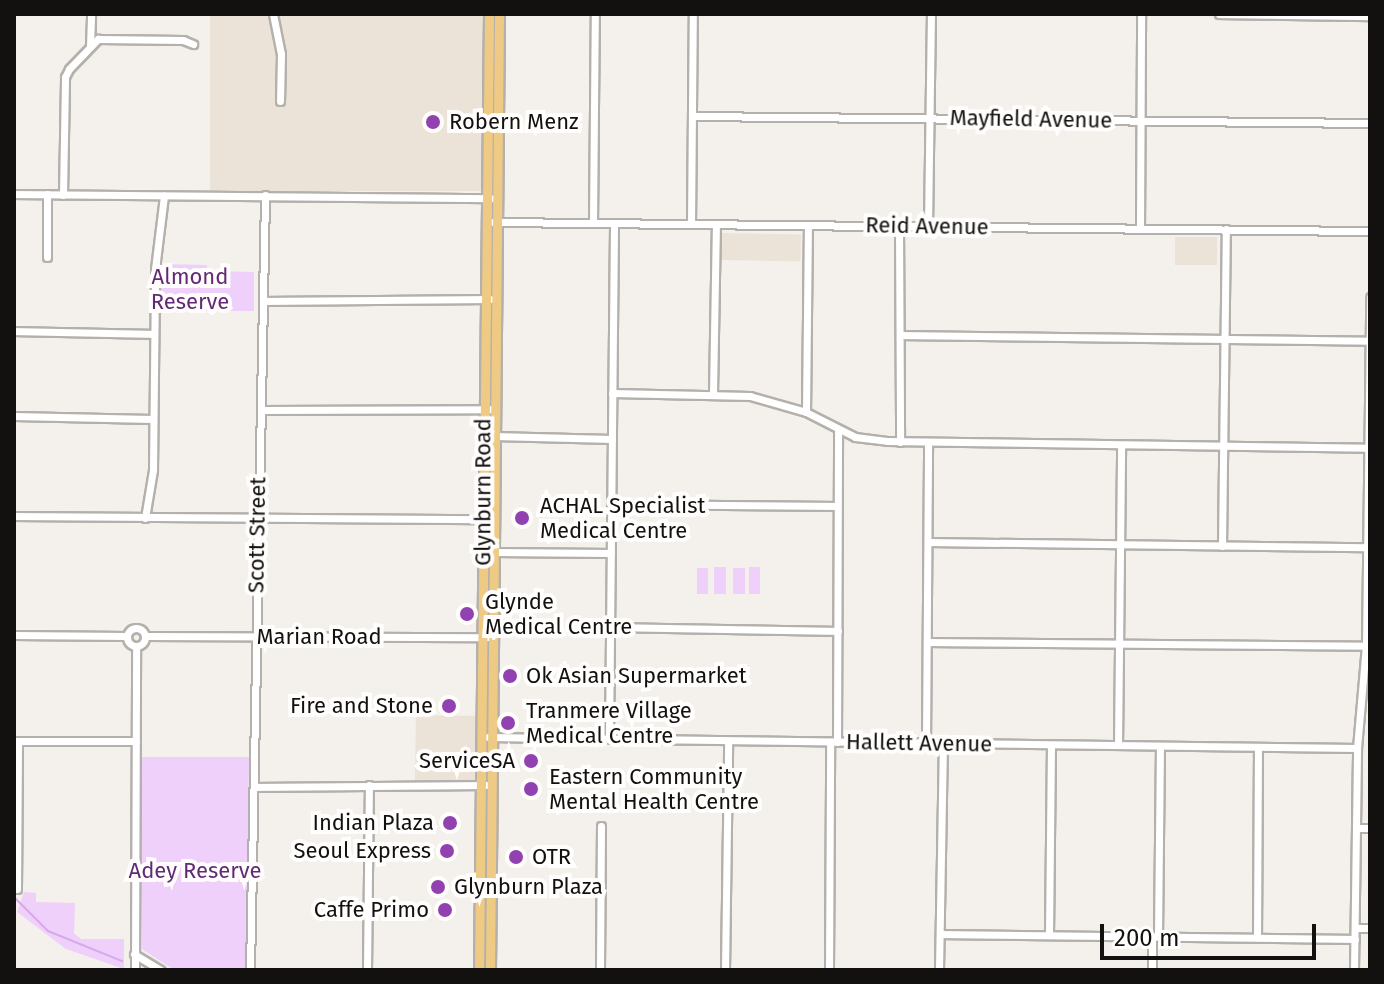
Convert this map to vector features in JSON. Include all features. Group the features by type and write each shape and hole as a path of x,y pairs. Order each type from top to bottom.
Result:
{"main road":[{"name":"Glynburn Road","path":"489,14 493,198"},
{"name":"Glynburn Road","path":"479,970 485,300 492,222 499,14"},
{"name":"Glynburn Road","path":"490,970 497,299 492,222"},
{"path":"480,841 486,819 492,813"}],"street":[{"path":"90,46 91,14"},
{"path":"273,14 281,54 280,101"},
{"path":"593,223 595,14"},
{"path":"691,224 693,14"},
{"path":"928,226 931,14"},
{"path":"1140,228 1141,14"},
{"path":"1219,14 1370,16"},
{"path":"63,195 65,77 90,46 102,38 183,40 193,44"},
{"name":"Mayfield Avenue","path":"692,116 1370,123"},
{"path":"14,194 493,198"},
{"path":"47,194 47,257"},
{"name":"Scott Street","path":"250,970 255,787 256,516 262,410 265,195"},
{"path":"145,518 153,470 155,269 164,196"},
{"name":"Reid Avenue","path":"492,222 1369,231"},
{"path":"609,739 614,223"},
{"path":"713,393 716,224"},
{"path":"806,412 808,225"},
{"path":"899,226 900,442"},
{"path":"1222,546 1226,229"},
{"path":"1354,970 1357,748 1366,690 1370,297"},
{"path":"264,301 497,299"},
{"path":"14,331 154,334"},
{"path":"900,335 1369,341"},
{"path":"612,393 713,393 764,399 806,412 838,431 870,440 1368,448"},
{"path":"262,410 495,409"},
{"path":"14,416 152,419"},
{"path":"829,970 838,631 838,431"},
{"path":"483,436 612,439"},
{"path":"926,743 928,442"},
{"path":"1118,745 1121,445"},
{"path":"611,504 837,506"},
{"path":"14,516 483,519"},
{"path":"928,542 1366,547"},
{"path":"493,552 611,553"},
{"path":"611,627 838,631"},
{"path":"127,636 130,630 139,628 145,636 142,644 136,646"},
{"path":"14,635 127,636 136,646 135,970"},
{"name":"Marian Road","path":"145,636 493,637"},
{"path":"928,642 1366,646"},
{"name":"Hallett Avenue","path":"481,737 1357,748"},
{"path":"17,889 16,741 136,741"},
{"path":"725,970 728,741"},
{"path":"939,970 943,743"},
{"path":"1049,935 1051,745"},
{"path":"1152,970 1160,746"},
{"path":"1257,937 1258,747"},
{"path":"367,970 369,785"},
{"path":"255,787 492,785"},
{"path":"600,970 601,826"},
{"path":"1357,828 1370,828"},
{"path":"1355,928 1370,928"},
{"path":"940,934 1355,939"},
{"path":"134,954 161,970"}],"shaded area":[{"path":"210,14 484,14 484,191 210,191"},
{"path":"720,233 801,234 801,261 720,260"},
{"path":"1175,237 1217,237 1217,265 1175,265"},
{"path":"416,715 478,716 477,782 415,781"}],"green space":[{"name":"Almond Reserve","path":"160,264 207,265 207,271 254,272 254,311 158,311"},
{"path":"714,567 726,567 726,594 714,594"},
{"path":"749,567 760,567 760,594 749,594"},
{"path":"697,568 708,568 708,594 697,594"},
{"path":"733,568 745,568 745,594 733,594"},
{"name":"Adey Reserve","path":"141,757 249,757 247,970 174,970 142,949"},
{"path":"24,892 36,893 36,902 75,903 74,933 81,939 124,939 124,969 66,949 17,912"}],"waterway":[{"path":"14,897 48,931 122,961"}],"place":[{"name":"Robern Menz","path":"433,122"},
{"name":"ACHAL Specialist Medical Centre","path":"522,518"},
{"name":"Glynde Medical Centre","path":"467,614"},
{"name":"Ok Asian Supermarket","path":"510,676"},
{"name":"Fire and Stone","path":"449,706"},
{"name":"Tranmere Village Medical Centre","path":"508,723"},
{"name":"ServiceSA","path":"531,761"},
{"name":"Eastern Community Mental Health Centre","path":"531,789"},
{"name":"Indian Plaza","path":"450,823"},
{"name":"Seoul Express","path":"447,851"},
{"name":"OTR","path":"516,857"},
{"name":"Glynburn Plaza","path":"438,887"},
{"name":"Caffe Primo","path":"445,910"}]}
